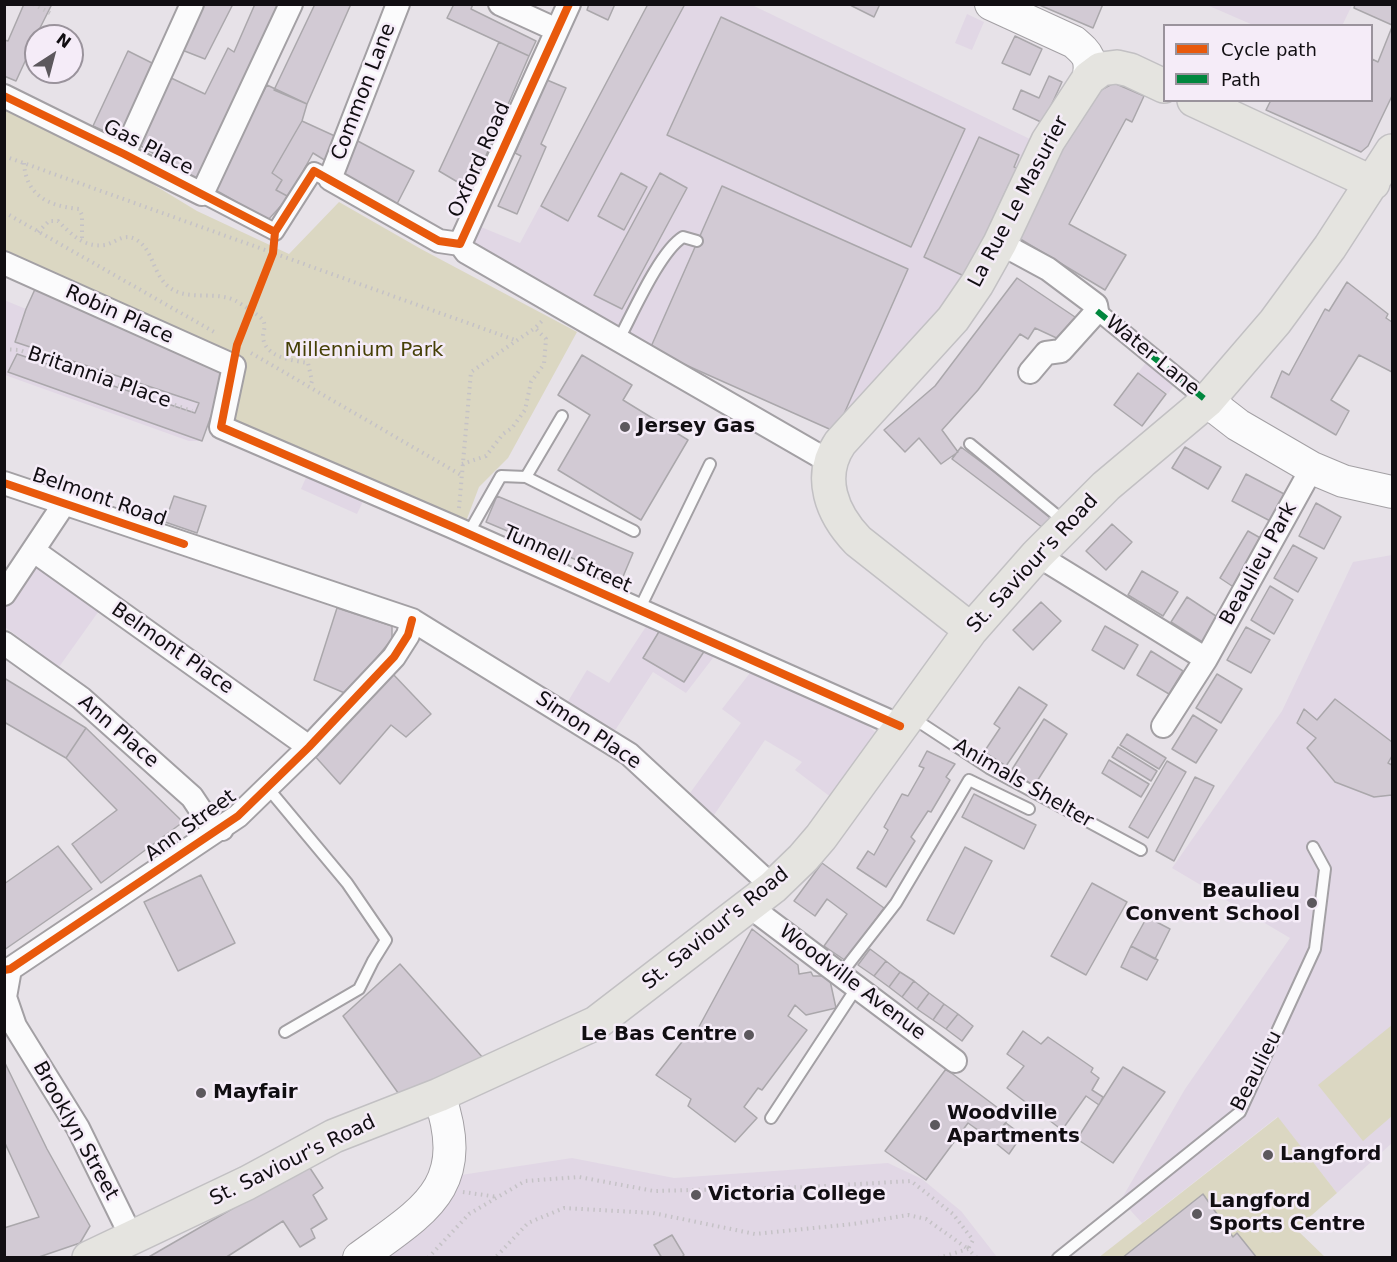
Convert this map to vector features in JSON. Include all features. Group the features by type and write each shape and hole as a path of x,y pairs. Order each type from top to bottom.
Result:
{"main road":[{"path":"991,4 1074,42 1085,51 1090,62 1089,78"},
{"path":"1089,78 1101,69 1116,67 1130,70 1163,86"},
{"name":"La Rue Le Masurier","path":"830,462 840,443 855,424 953,319 977,284 1000,243 1048,141 1089,78"},
{"path":"1198,102 1373,183"},
{"name":"St. Saviour's Road","path":"88,1257 247,1183 334,1136 439,1095 596,1023 761,896 804,858 821,837 971,630 1037,555 1106,486 1207,400 1275,322 1330,247 1392,151"},
{"path":"1207,400 1238,425 1312,468 1343,481 1392,492"},
{"path":"830,462 828,472 831,498 843,526 858,541 971,630"},
{"path":"358,1257 411,1220 427,1206 438,1190 448,1164 451,1141 448,1120 439,1095"}],"street":[{"path":"124,154 192,4"},
{"path":"202,194 291,4"},
{"name":"Common Lane","path":"330,179 398,4"},
{"path":"500,4 563,18"},
{"path":"530,4 563,18"},
{"name":"Oxford Road","path":"330,179 439,241 460,244 563,18"},
{"name":"Gas Place","path":"4,96 124,154 275,232 314,171 330,179"},
{"path":"1000,243 1048,269 1096,304 1098,311 1061,351 1046,353 1030,372"},
{"path":"460,244 466,252 830,462"},
{"name":"Robin Place","path":"4,263 240,358"},
{"name":"Water Lane","path":"1098,311 1207,400"},
{"name":"Tunnell Street","path":"240,358 221,427 463,525 639,610 904,720"},
{"name":"Beaulieu Park","path":"1163,726 1206,659 1312,468"},
{"name":"Belmont Road","path":"4,483 412,620"},
{"path":"4,594 64,504"},
{"name":"Belmont Place","path":"34,551 309,747"},
{"path":"1037,555 1206,659"},
{"name":"Ann Street","path":"8,969 222,829 238,816 309,747 394,657 408,635 412,620"},
{"name":"Simon Place","path":"412,620 629,754 761,896"},
{"name":"Ann Place","path":"4,643 81,698 192,797 210,825 222,829"},
{"name":"Woodville Avenue","path":"761,896 849,981 955,1061"},
{"name":"Brooklyn Street","path":"8,969 5,997 10,1021 78,1128 132,1238"}],"lane":[{"path":"619,339 663,256 675,242 683,237 697,241"},
{"path":"526,477 562,416"},
{"path":"970,444 1068,524"},
{"path":"639,610 710,464"},
{"path":"463,525 501,476 526,477 634,531"},
{"name":"Animals Shelter","path":"904,720 1141,850"},
{"path":"771,1118 849,981 969,780 1029,809"},
{"path":"267,787 347,883 386,940 359,989 285,1032"},
{"name":"Beaulieu","path":"1058,1257 1239,1112 1315,949 1324,869 1313,847"}],"path":[{"path":"33,4 50,13"},
{"path":"4,156 515,340"},
{"path":"24,163 24,176 45,202 79,209 82,215 82,242"},
{"path":"4,212 217,334"},
{"path":"38,232 49,221 58,221 76,240 82,242 106,245 120,237 134,238 147,248 161,279 169,288 183,294 234,300 262,319 265,326 263,338 268,350 281,358 308,363 312,381 310,387"},
{"path":"463,525 461,475 471,372 535,328 559,305"},
{"path":"462,464 486,456 525,411 531,382 544,364 546,352 546,339 535,328"},
{"path":"240,358 310,387 461,475"},
{"path":"428,1257 470,1214 525,1181 579,1177 654,1191 807,1187 911,1180 953,1214 973,1240 968,1249 938,1257"},
{"path":"495,1257 528,1223 564,1208 653,1213 755,1234 853,1224 908,1215 926,1219 977,1257"}],"shaded area":[{"path":"648,5 752,5 1032,140 991,240 939,321 904,348 836,432 650,349 614,324 543,282 473,246 481,227 520,243"},
{"path":"1207,5 1352,5 1343,24 1251,24"},
{"path":"967,14 984,22 972,50 955,43"},
{"path":"36,287 226,375 202,441 189,441 5,375 4,300 26,309"},
{"path":"1151,356 1179,377 1168,394 1138,373"},
{"path":"308,473 365,497 357,514 301,489"},
{"name":"Beaulieu Convent School","path":"1392,555 1392,1143 1337,1193 1277,1117 1142,1223 1121,1200 1185,1089 1290,938 1172,868 1282,711 1353,562"},
{"path":"38,567 101,608 59,667 5,627 4,609 29,569"},
{"path":"647,625 716,654 686,693 653,672 614,732 567,703 587,670 609,683"},
{"path":"753,669 861,720 881,737 832,798 795,770 802,762 765,740 714,815 690,793 741,723 722,709"},
{"name":"Victoria College","path":"572,1158 674,1178 888,1163 922,1179 961,1211 997,1257 376,1258 436,1219 461,1175"}],"green space":[{"name":"Millennium Park","path":"5,109 93,148 197,211 289,254 339,202 421,249 577,332 508,458 479,487 465,524 232,421 243,361 5,255"},
{"path":"1392,1025 1392,1116 1363,1141 1318,1085"},
{"name":"Langford","path":"1278,1117 1337,1193 1296,1229 1325,1257 1098,1258"}],"building":[{"path":"24,4 52,4 42,24 24,24 24,64 16,81 4,76 4,40 8,41"},
{"path":"203,4 233,4 205,59 182,50"},
{"path":"255,4 282,4 197,179 139,145 169,77 205,94 228,48 234,52"},
{"path":"315,4 351,4 307,104 274,90"},
{"path":"454,4 473,4 471,9 536,41 529,56 447,18"},
{"path":"589,4 615,4 608,20 587,10"},
{"path":"648,4 685,4 568,221 541,206"},
{"path":"848,4 880,4 874,17"},
{"path":"1037,4 1103,4 1093,28"},
{"path":"1355,4 1392,4 1392,25 1354,8"},
{"path":"721,17 965,129 911,247 667,135"},
{"path":"1392,27 1392,96 1368,146 1361,152 1266,110 1270,102 1373,102 1373,60 1378,62"},
{"path":"1015,36 1042,49 1030,75 1002,63"},
{"path":"499,42 529,56 471,190 439,171"},
{"path":"128,51 156,65 122,139 93,126"},
{"path":"1049,76 1062,82 1043,123 1013,109 1021,90 1039,98"},
{"path":"547,80 566,88 541,144 546,147 517,214 498,206 521,156 515,153"},
{"path":"1114,83 1144,96 1132,122 1126,119 1069,224 1126,255 1105,290 1017,237 1058,156 1101,90"},
{"path":"267,85 307,104 302,121 272,173 282,180 276,190 289,197 268,220 212,188"},
{"path":"302,121 337,137 326,161 313,153 289,197 276,190 282,180 272,173"},
{"path":"979,137 1019,155 1014,167 1020,169 1012,186 1009,184 966,277 924,257"},
{"path":"354,139 414,171 397,204 336,172"},
{"path":"621,173 647,187 624,230 598,216"},
{"path":"660,173 687,188 622,309 594,295"},
{"path":"722,186 908,269 836,432 650,349"},
{"path":"1017,278 1078,319 1063,341 1035,328 1028,339 1020,334 978,390 942,430 958,452 941,464 919,438 905,452 884,430 935,386"},
{"path":"1347,282 1388,314 1386,318 1392,322 1392,372 1359,355 1331,400 1349,411 1336,435 1271,397 1282,371 1289,375 1325,309 1329,311"},
{"path":"36,287 226,375 202,441 8,372 17,354 195,413 199,403 15,342"},
{"name":"Jersey Gas","path":"582,355 632,385 623,400 688,440 641,520 558,470 590,415 558,395"},
{"path":"1138,373 1166,394 1142,426 1114,405"},
{"path":"961,447 1056,518 1047,531 952,459"},
{"path":"1185,447 1221,467 1208,489 1172,468"},
{"path":"1246,474 1288,496 1274,523 1232,501"},
{"path":"174,496 206,506 197,533 165,522"},
{"path":"497,496 633,553 622,579 486,522"},
{"path":"1316,503 1341,517 1324,549 1299,536"},
{"path":"1112,524 1132,542 1106,570 1086,551"},
{"path":"1248,531 1264,540 1235,588 1220,578"},
{"path":"1293,545 1317,558 1298,592 1274,578"},
{"path":"1142,571 1178,592 1163,616 1128,595"},
{"path":"1270,586 1293,600 1274,634 1251,620"},
{"path":"1187,597 1219,618 1204,643 1171,622"},
{"path":"1041,602 1061,621 1033,650 1013,630"},
{"path":"337,608 392,626 392,639 347,694 314,680"},
{"path":"1105,626 1138,645 1124,669 1092,650"},
{"path":"1246,627 1270,640 1251,673 1227,660"},
{"path":"660,630 705,650 684,682 643,658"},
{"path":"1151,651 1183,671 1169,694 1137,675"},
{"path":"391,672 431,714 406,737 391,725 340,784 313,754"},
{"path":"1217,674 1242,689 1221,723 1196,708"},
{"path":"4,678 86,728 66,758 4,722"},
{"path":"1019,687 1047,705 1006,766 984,752 1000,728 994,724"},
{"path":"1335,699 1392,742 1392,756 1388,763 1392,765 1392,795 1374,797 1335,782 1307,748 1316,738 1297,723 1304,709 1317,720"},
{"path":"1193,715 1217,730 1196,763 1172,749"},
{"path":"1044,719 1067,734 1034,786 1011,771"},
{"path":"86,728 183,822 101,883 72,844 117,810 66,758"},
{"path":"1127,734 1166,758 1159,769 1120,745"},
{"path":"1118,747 1157,771 1151,781 1112,757"},
{"path":"927,751 955,764 946,777 950,780 931,812 928,811 911,837 915,841 886,887 857,868 868,851 874,855 888,830 884,827 902,794 908,796 924,768 919,766"},
{"path":"1109,760 1149,784 1141,797 1102,773"},
{"path":"1167,761 1186,772 1148,838 1129,827"},
{"path":"1195,777 1214,786 1174,861 1156,851"},
{"path":"974,794 1036,825 1024,849 962,817"},
{"path":"58,846 92,889 4,950 4,884"},
{"path":"965,847 992,861 954,934 927,920"},
{"path":"822,863 884,908 846,961 824,946 847,914 827,899 815,916 794,901"},
{"path":"201,875 235,943 178,971 144,902"},
{"path":"1092,883 1127,902 1086,975 1051,956"},
{"path":"1147,917 1170,929 1155,959 1131,946"},
{"name":"Le Bas Centre","path":"752,929 798,965 799,974 811,972 813,976 829,976 836,1008 806,1015 795,1005 788,1016 807,1030 762,1090 758,1088 744,1107 757,1118 735,1142 688,1106 691,1099 656,1075 689,1033 694,1036"},
{"path":"1131,946 1158,960 1147,980 1121,967"},
{"path":"870,949 886,961 874,976 858,965"},
{"path":"886,961 900,972 889,987 874,976"},
{"path":"400,964 484,1059 401,1097 343,1016"},
{"path":"900,972 914,981 902,997 889,987"},
{"path":"914,981 929,993 917,1009 902,997"},
{"path":"929,993 944,1004 933,1020 917,1009"},
{"path":"944,1004 958,1014 946,1029 933,1020"},
{"path":"958,1014 973,1026 962,1041 946,1029"},
{"name":"Woodville Apartments","path":"1023,1031 1041,1044 1048,1037 1093,1068 1091,1072 1099,1078 1092,1090 1103,1097 1099,1105 1086,1096 1062,1130 1007,1088 1024,1066 1007,1054"},
{"path":"4,1061 47,1149 90,1226 80,1243 36,1258 4,1258 4,1228 39,1217 4,1141"},
{"name":"Woodville Apartments","path":"1123,1067 1165,1092 1113,1163 1077,1139"},
{"name":"Woodville Apartments","path":"946,1069 1010,1117 992,1140 968,1123 926,1180 885,1151"},
{"path":"1006,1123 1022,1135 1009,1154 992,1140"},
{"path":"308,1165 323,1188 313,1195 327,1219 311,1229 315,1238 300,1247 283,1221 225,1258 147,1258"},
{"name":"Langford Sports Centre","path":"1203,1194 1233,1237 1237,1233 1257,1258 1122,1258"},
{"path":"672,1235 684,1255 681,1258 662,1258 654,1245"}],"marked path":[{"path":"1097,311 1207,401"}],"cycle path":[{"path":"569,4 460,244 439,241 314,171 275,232 273,253 237,345 221,427 453,527 900,726"},
{"path":"4,96 124,154 275,232"},
{"path":"4,483 184,544"},
{"path":"4,970 10,969 238,816 309,747 394,657 408,635 412,620"}],"place":[{"name":"Jersey Gas","path":"625,427"},
{"name":"Beaulieu Convent School","path":"1312,903"},
{"name":"Le Bas Centre","path":"749,1035"},
{"name":"Mayfair","path":"201,1093"},
{"name":"Woodville Apartments","path":"935,1125"},
{"name":"Langford","path":"1268,1155"},
{"name":"Victoria College","path":"696,1195"},
{"name":"Langford Sports Centre","path":"1197,1214"}]}
